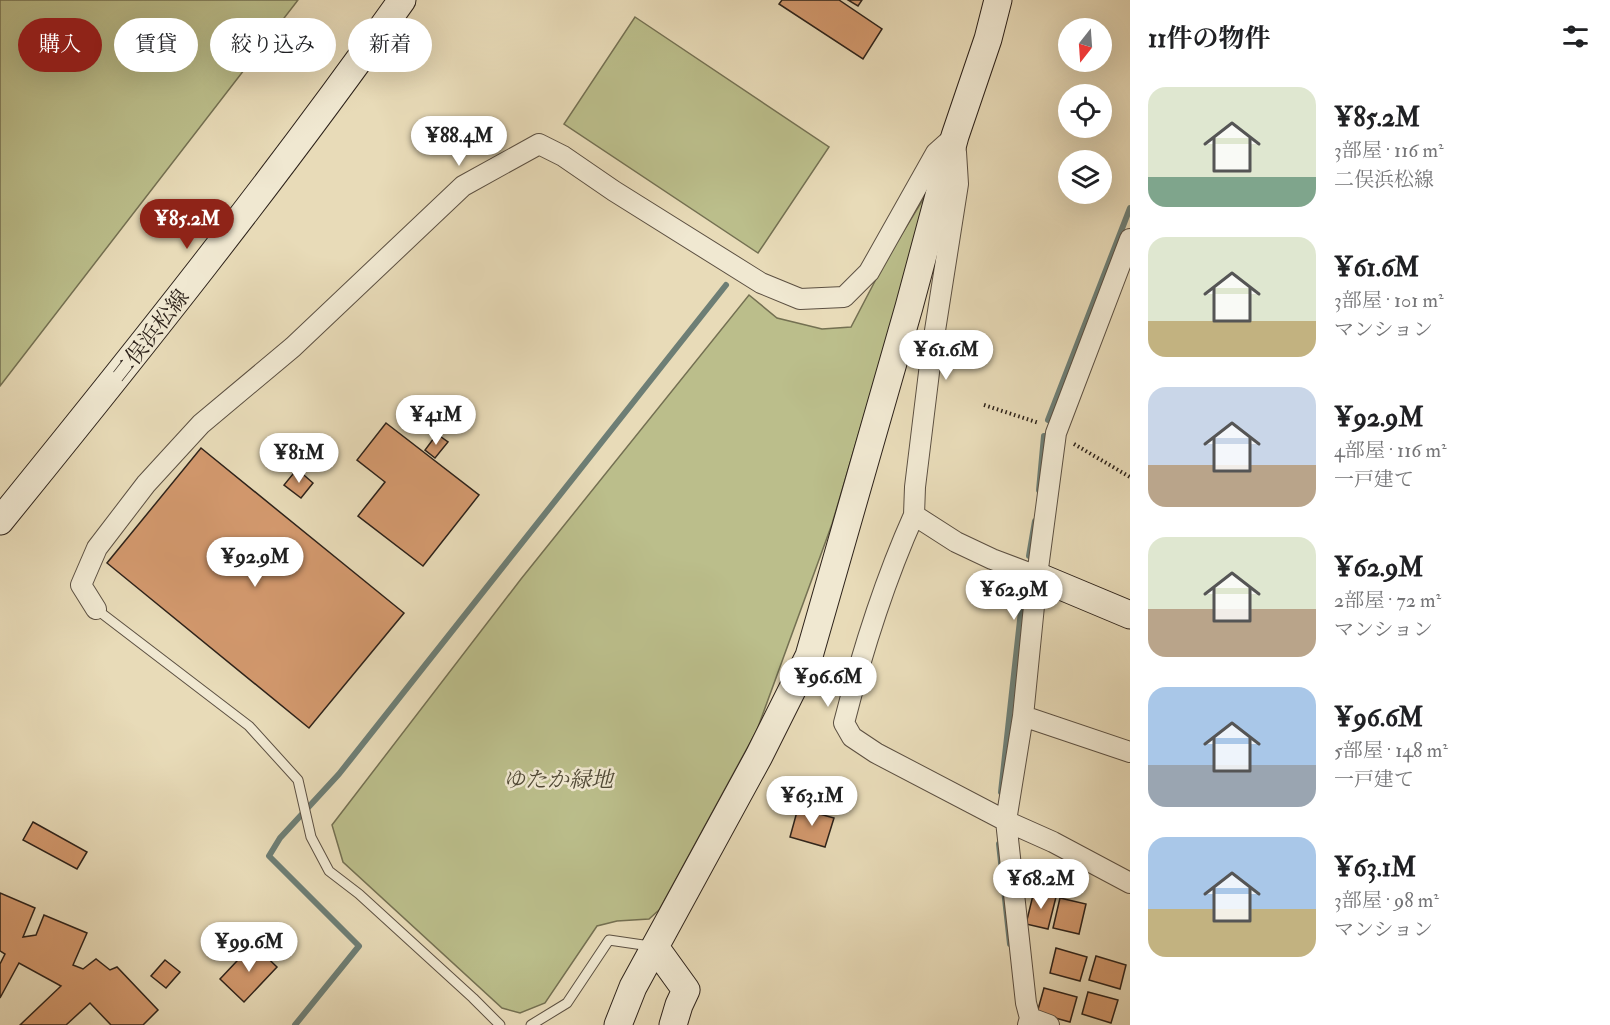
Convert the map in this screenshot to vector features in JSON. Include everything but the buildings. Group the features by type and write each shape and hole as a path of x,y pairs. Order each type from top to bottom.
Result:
{"street":[{"name":"二俣浜松線","path":"0,521 289,157 402,0"},
{"path":"618,1025 633,987 764,746 809,656 906,318 955,136 988,39 998,0"},
{"path":"955,136 958,184 931,356 915,487 914,515 894,558 871,627 844,723 852,737 876,753 1130,883"},
{"path":"96,609 81,585 97,548 146,484 201,424 293,347 463,186 510,159 538,144 563,156 614,191 761,283 800,299 844,297 869,272 936,153 955,136"},
{"path":"1049,1025 1029,1021 1000,818 1023,716 1037,576 1056,433 1130,239"},
{"path":"914,515 956,542 992,559 1130,615"},
{"path":"1023,716 1130,752"},
{"path":"655,947 686,990 673,1025"}],"lane":[{"path":"96,609 249,726 298,780 310,837 329,871 359,894 500,1025"},
{"path":"531,1025 567,1003 609,940 655,947"}],"path":[{"path":"984,405 1038,422 1130,477"},
{"path":"809,656 844,723"}],"green space":[{"path":"0,0 298,0 284,18 210,18 210,72 242,72 0,386"},
{"path":"635,17 829,147 758,253 564,124"},
{"name":"ゆたか緑地","path":"933,183 832,524 757,730 659,910 649,919 617,921 597,926 545,1003 520,1013 502,1008 343,862 332,825 521,579 749,295 777,318 822,329 851,327 886,260"}],"waterway":[{"path":"1048,420 1130,208"},
{"path":"295,1025 359,946 269,856 280,838 339,774 726,285"},
{"path":"1039,490 1044,436"},
{"path":"1029,556 1035,521"},
{"path":"1001,792 1024,584"},
{"path":"999,844 1010,944"}]}
